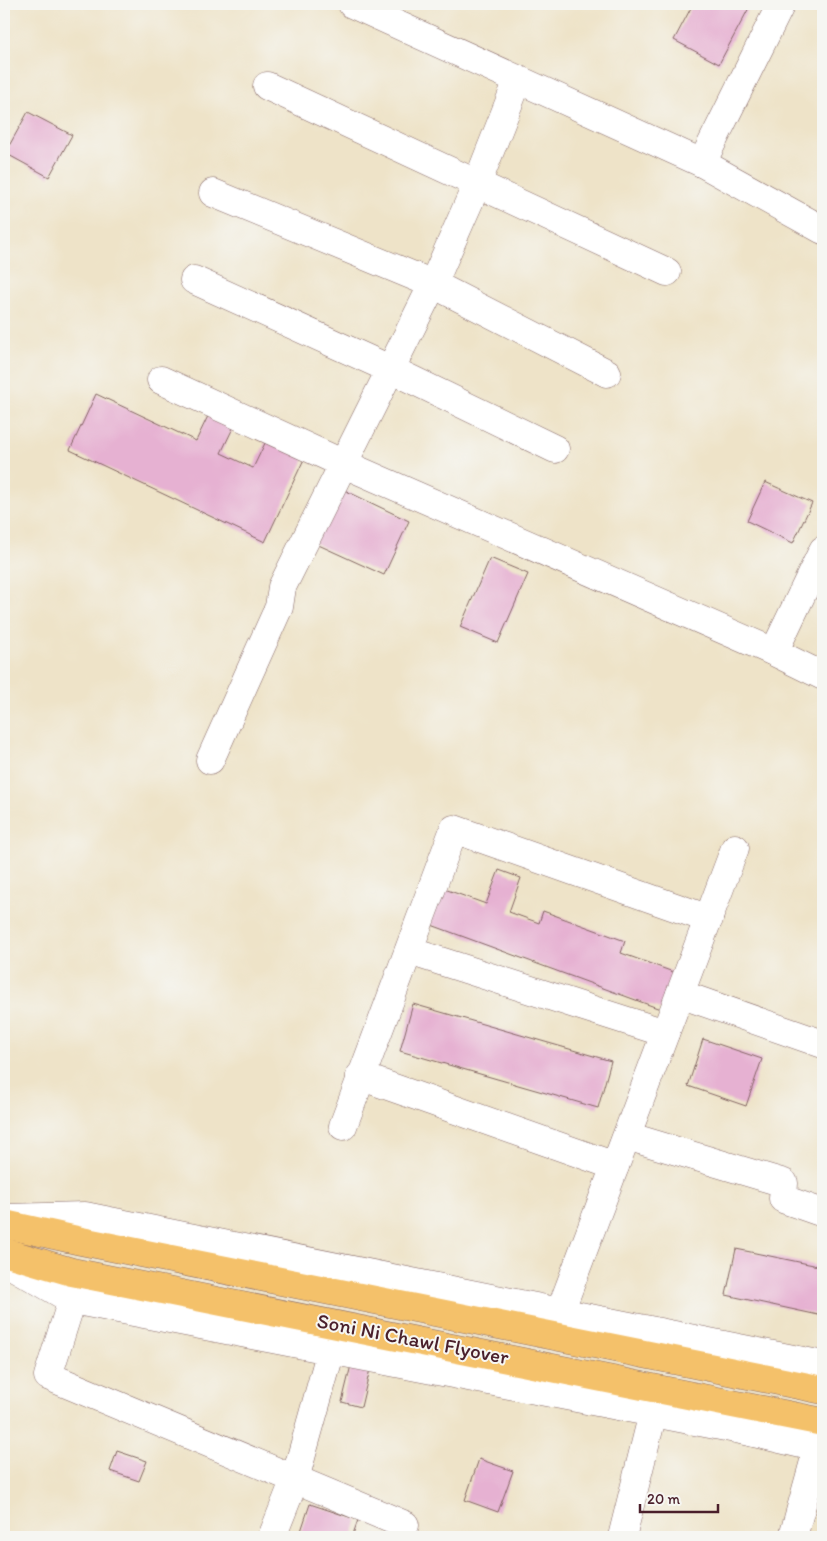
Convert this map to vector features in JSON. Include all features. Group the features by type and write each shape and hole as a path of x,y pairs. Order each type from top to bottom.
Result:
{"main road":[{"name":"Soni Ni Chawl Flyover","path":"4,1224 80,1241 823,1390"},
{"name":"Soni Ni Chawl Flyover","path":"4,1252 72,1272 821,1439"}],"street":[{"path":"352,4 702,163 823,230"},
{"path":"702,163 781,4"},
{"path":"210,760 279,607 282,587 392,370 433,284 477,184 518,80"},
{"path":"267,86 667,272"},
{"path":"213,193 433,284 607,373"},
{"path":"194,280 392,370 555,449"},
{"path":"161,380 344,464 774,652 823,676"},
{"path":"774,652 823,550"},
{"path":"342,1126 454,829 709,918"},
{"path":"560,1312 735,848"},
{"path":"409,950 665,1033"},
{"path":"680,994 823,1044"},
{"path":"360,1076 615,1166"},
{"path":"627,1136 784,1183 783,1198 823,1213"},
{"path":"4,1218 85,1216 823,1365"},
{"path":"4,1261 72,1300 653,1413 821,1439 793,1537"},
{"path":"72,1300 48,1376 405,1525"},
{"path":"272,1537 295,1479 331,1350"},
{"path":"622,1537 653,1413"}],"building":[{"path":"693,4 751,4 719,64 674,40"},
{"path":"28,112 72,135 49,177 5,153"},
{"path":"96,394 196,441 208,416 233,428 221,453 253,468 267,439 305,457 265,542 70,450"},
{"path":"765,482 812,503 793,543 747,521"},
{"path":"338,487 409,521 384,575 312,542"},
{"path":"490,558 528,574 498,643 460,627"},
{"path":"499,870 521,878 509,912 539,923 543,911 625,941 621,953 676,973 663,1010 426,923 439,887 486,904"},
{"path":"413,1004 611,1061 598,1108 400,1051"},
{"path":"703,1039 762,1059 746,1106 688,1086"},
{"path":"736,1249 823,1267 823,1316 726,1295"},
{"path":"352,1361 371,1365 361,1407 342,1402"},
{"path":"117,1451 147,1461 139,1481 110,1471"},
{"path":"479,1459 513,1471 498,1512 465,1500"},
{"path":"310,1504 358,1520 352,1537 299,1537"}]}
